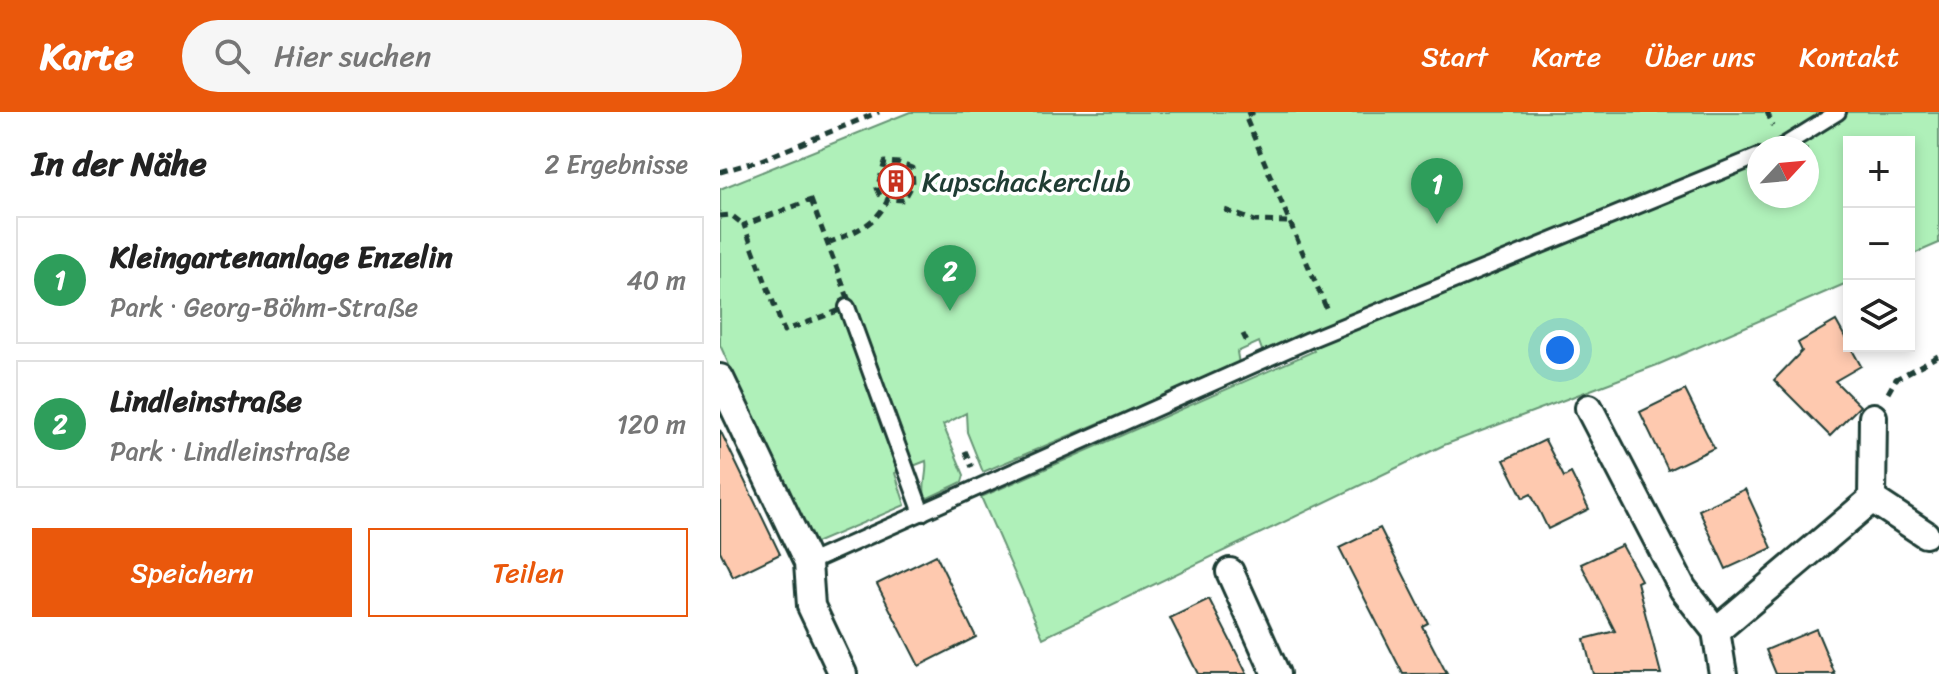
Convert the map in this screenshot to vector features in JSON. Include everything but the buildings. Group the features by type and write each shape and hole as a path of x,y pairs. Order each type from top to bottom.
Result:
{"street":[{"path":"720,378 808,563 811,606 843,674"},
{"path":"1589,408 1683,589 1716,631 1723,674"},
{"path":"1716,631 1872,499 1873,417"},
{"path":"1872,499 1925,534"},
{"path":"1230,572 1276,674"}],"lane":[{"path":"1799,136 1838,112"},
{"path":"808,563 1335,329 1747,161"},
{"path":"847,307 922,513"}],"path":[{"path":"720,172 761,160 879,112"},
{"path":"1254,112 1245,116 1335,329"},
{"path":"885,162 912,168 913,184 904,200 888,199 880,195 877,188 885,162"},
{"path":"828,243 863,228 883,212 888,199"},
{"path":"720,216 731,215 744,225 784,331 851,306 811,200 744,225"},
{"path":"1225,210 1255,221 1290,222"},
{"path":"1873,417 1896,379 1938,356"}],"green space":[{"path":"910,112 1939,112 1939,243 1915,253 1915,136 1843,136 1843,285 1657,365 1444,445 1043,638 981,497 1314,351 1307,335 1263,353 1259,342 1237,352 1239,364 983,472 967,432 966,413 943,425 964,475 962,482 928,498 924,491 926,461 895,473 905,505 813,544 797,516 720,345 720,189"}],"place":[{"name":"Kupschackerclub","path":"896,181"},
{"name":"Kleingartenanlage Enzelin","path":"1437,224"},
{"name":"Lindleinstraße","path":"950,311"}]}
